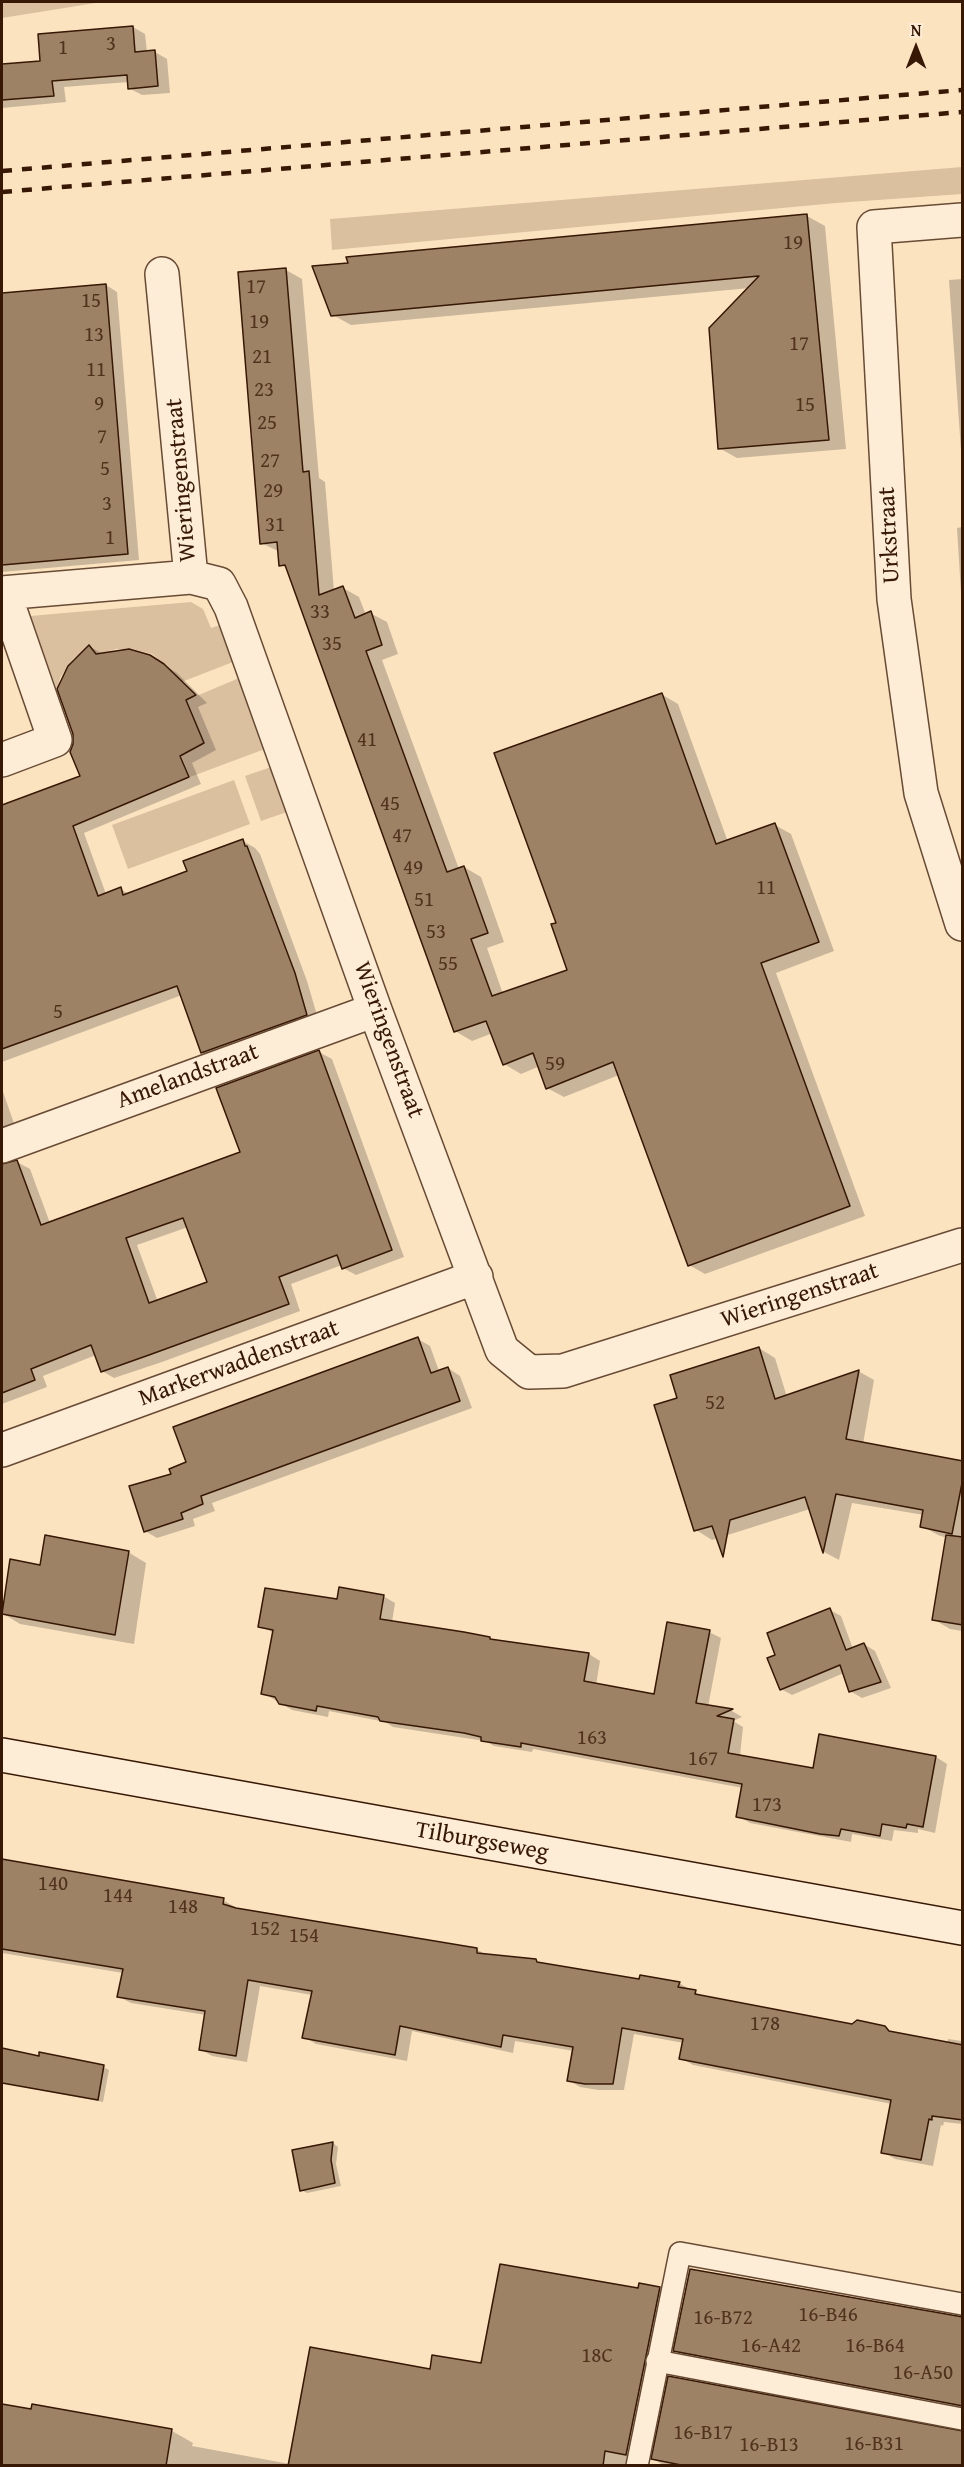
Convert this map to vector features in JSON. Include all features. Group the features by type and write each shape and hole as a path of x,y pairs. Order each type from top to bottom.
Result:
{"street":[{"name":"Urkstraat","path":"963,220 874,227 894,599 921,793 963,924"},
{"name":"Wieringenstraat","path":"162,274 191,577 219,584 231,607 375,1010 502,1350 529,1372 563,1371 963,1245"},
{"path":"2,760 55,740 3,593 191,577"},
{"name":"Amelandstraat","path":"2,1146 375,1010"},
{"name":"Markerwaddenstraat","path":"2,1450 476,1277"},
{"name":"Tilburgseweg","path":"2,1755 963,1928"}],"lane":[{"path":"637,2466 680,2253 963,2304"},
{"path":"657,2361 963,2419"}],"shaded area":[{"path":"2,2 102,2 2,18"},
{"path":"962,167 962,194 836,203 332,250 330,219"},
{"path":"191,602 203,609 211,628 220,625 233,662 179,683 169,668 152,654 132,649 116,649 96,655 90,646 73,659 60,678 57,690 30,616"},
{"path":"239,678 265,749 190,777 179,750 203,740 187,700"},
{"path":"271,767 287,812 261,821 245,776"},
{"path":"234,780 250,824 128,869 112,825"}],"building":[{"path":"133,26 135,52 155,50 158,86 128,89 127,75 52,81 54,96 2,100 2,64 40,61 38,34"},
{"path":"807,214 829,440 718,449 709,328 759,276 331,316 312,266 348,263 346,257"},
{"path":"286,268 303,472 309,471 319,595 343,586 355,618 371,611 382,645 366,651 447,872 464,866 488,933 471,939 492,996 567,970 551,924 556,923 494,753 662,693 716,844 775,823 819,942 761,963 850,1206 688,1266 613,1062 546,1089 533,1053 503,1065 486,1021 454,1032 285,565 279,566 277,542 260,544 238,272"},
{"path":"106,284 128,554 2,565 2,293"},
{"path":"89,645 96,654 129,649 150,655 164,664 196,695 186,700 204,743 180,756 189,777 73,826 98,896 121,887 123,895 187,871 183,861 243,839 295,973 307,1015 201,1053 177,986 2,1049 2,805 80,776 70,752 73,734 57,689 68,666"},
{"path":"319,1050 392,1250 342,1269 337,1255 279,1277 289,1304 101,1372 91,1345 31,1369 35,1380 2,1393 2,1164 17,1160 41,1225 240,1152 216,1088","holes":["183,1218 207,1282 149,1303 126,1238"]},
{"path":"418,1337 431,1373 448,1367 460,1401 201,1496 203,1504 181,1513 183,1519 144,1532 129,1486 171,1474 169,1469 186,1462 173,1427"},
{"path":"759,1347 775,1399 859,1370 846,1439 963,1461 963,1478 952,1534 920,1527 923,1510 836,1494 823,1553 805,1497 730,1520 723,1557 712,1526 694,1531 654,1405 677,1398 670,1375"},
{"path":"45,1535 129,1551 115,1635 2,1614 10,1559 40,1565"},
{"path":"946,1535 963,1537 963,1625 932,1620"},
{"path":"339,1587 384,1595 380,1619 464,1632 490,1637 490,1639 589,1653 584,1681 654,1694 667,1622 710,1630 696,1703 733,1709 717,1716 734,1719 728,1753 813,1768 819,1734 936,1756 923,1827 907,1824 906,1828 882,1824 880,1836 841,1829 839,1836 820,1834 736,1817 742,1784 521,1743 521,1747 481,1741 481,1737 464,1733 380,1721 378,1717 317,1706 316,1711 279,1704 275,1697 261,1694 273,1630 258,1627 265,1588 337,1599"},
{"path":"830,1608 846,1650 864,1643 881,1682 849,1692 840,1665 780,1690 767,1658 775,1655 767,1633"},
{"path":"2,1859 224,1898 223,1904 236,1908 477,1948 477,1953 536,1959 537,1962 639,1979 640,1975 680,1982 678,1987 696,1990 695,1994 852,2024 857,2020 885,2026 889,2031 963,2045 963,2120 932,2116 932,2120 929,2119 921,2160 881,2153 891,2100 679,2059 683,2039 622,2028 613,2084 585,2084 567,2081 573,2047 503,2035 501,2047 400,2026 395,2055 302,2038 312,1991 248,1980 236,2056 199,2050 205,2011 117,1997 123,1969 2,1949"},
{"path":"2,2048 39,2056 39,2052 104,2065 98,2100 2,2083"},
{"path":"333,2142 331,2160 335,2183 300,2191 292,2150"},
{"path":"500,2264 638,2288 639,2283 660,2287 626,2455 605,2451 603,2466 288,2466 310,2347 430,2369 432,2355 481,2363"},
{"path":"690,2269 963,2317 963,2406 673,2351"},
{"path":"668,2376 963,2431 963,2466 686,2466 651,2459"},
{"path":"2,2404 31,2409 32,2404 172,2429 166,2466 2,2466"}],"railway":[{"path":"2,171 962,90"},
{"path":"2,192 962,112"}]}
